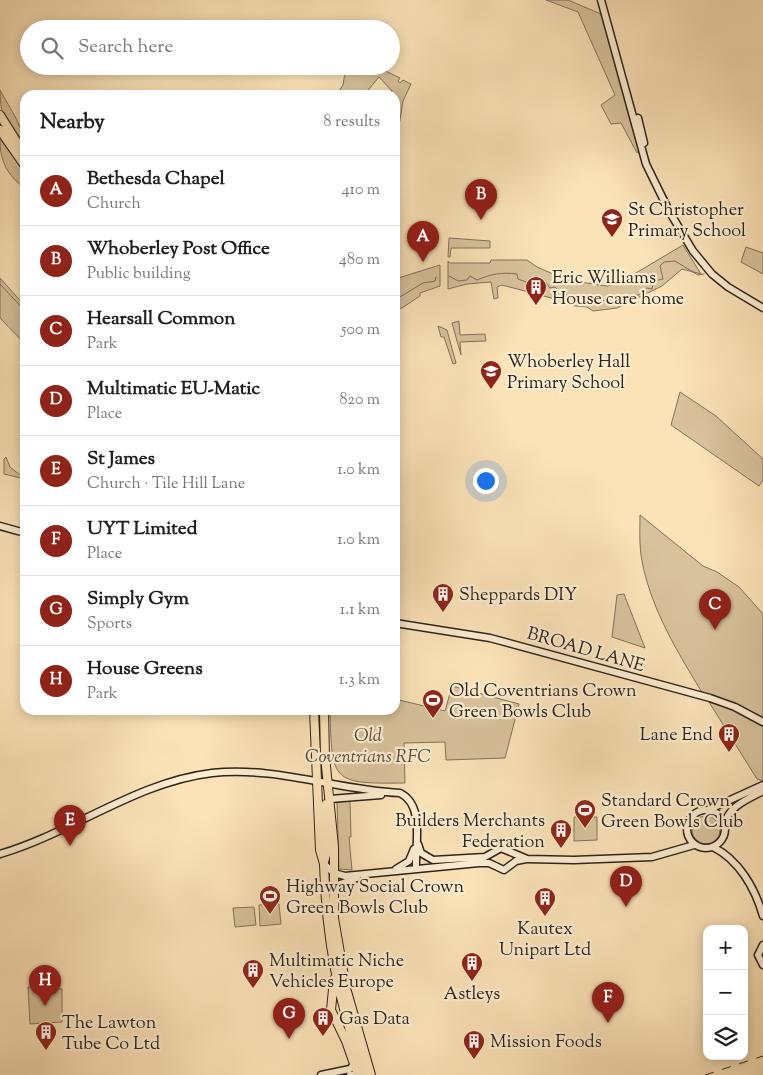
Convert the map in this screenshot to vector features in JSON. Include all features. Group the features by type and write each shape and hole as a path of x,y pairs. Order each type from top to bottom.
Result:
{"highway":[{"path":"0,115 20,147"},
{"path":"0,130 20,159"},
{"path":"315,715 330,799 334,873 334,918 346,988 371,1075"},
{"path":"324,715 318,780 320,850 324,864 327,924 334,974 345,1018 364,1075"},
{"path":"324,864 327,851 326,802 330,799"},
{"path":"334,974 331,1010 346,1041 352,1072 358,1075"}],"main road":[{"path":"601,0 626,85"},
{"path":"606,0 646,164 683,236 712,274 728,287 763,306"},
{"path":"0,526 20,532"},
{"name":"BROAD LANE","path":"400,624 507,642 710,698 735,707 763,722"},
{"path":"288,777 311,774 321,757"},
{"path":"321,757 329,772 340,785"},
{"path":"0,854 37,842 132,797 184,779 231,772 318,780 369,791 400,793 409,799 415,812 416,868"},
{"path":"301,778 314,787 319,806"},
{"path":"674,851 680,845 692,817 699,812 708,810 763,785"},
{"path":"726,854 723,838 726,818 731,810 763,791"},
{"path":"330,799 400,793"},
{"path":"708,810 719,815 725,826"},
{"path":"687,830 694,845"},
{"path":"416,838 421,853 433,860 485,857 501,848 527,859"},
{"path":"396,869 412,855 416,838"},
{"path":"713,847 723,838"},
{"path":"333,894 347,880 396,869 479,863 492,865 501,870 520,860 527,859 639,858 694,845 704,848 713,847 726,854 750,885 763,916"},
{"path":"511,853 513,858 511,865"},
{"path":"492,854 492,865"},
{"path":"324,864 334,873 345,876 373,874"},
{"path":"763,945 758,955 763,965"},
{"path":"321,1075 352,1072"}],"green space":[{"path":"546,0 568,0 601,14 616,60 639,150 637,153 621,123 611,124 601,105 615,95 578,12"},
{"path":"345,75 394,75 400,78 398,81 400,83 403,80 411,84 403,101 400,120 400,90 391,90 379,77 368,90 340,90 343,85"},
{"path":"0,90 20,126 20,143 3,116"},
{"path":"0,139 20,166 20,184 9,173 3,161"},
{"path":"449,238 490,241 490,248 451,248 450,257 448,257"},
{"path":"683,245 701,274 682,269 662,286 617,308 593,311 587,307 557,304 555,299 502,285 497,287 498,298 494,299 491,282 467,284 448,289 448,261 450,263 490,263 491,260 527,260 537,267 567,280 607,286 619,283"},
{"path":"746,247 763,253 763,274 741,262"},
{"path":"440,265 440,286 420,293 420,296 400,308 400,277"},
{"path":"0,278 20,300 20,339 0,318"},
{"path":"459,321 460,335 485,334 486,341 460,342 461,355 452,323"},
{"path":"438,326 447,330 456,363 453,364 444,337 441,337"},
{"path":"680,392 716,416 763,459 763,480 759,486 671,425"},
{"path":"6,457 10,467 20,475 20,478 4,474 4,459"},
{"path":"640,515 703,566 717,572 739,587 763,614 763,717 735,703 703,694 666,630 646,579 641,555"},
{"path":"624,594 645,648 612,637 617,595"},
{"name":"Old Coventrians RFC","path":"452,686 519,704 505,758 446,760 445,742 404,743 405,783 362,782 349,779 341,774 335,765 332,752 330,715 400,715 400,700 445,711"},
{"path":"709,702 726,707 763,727 763,781 757,779"},
{"path":"350,801 351,837 349,837 352,870 339,869 337,802"},
{"path":"706,816 716,820 720,830 716,840 706,844 696,840 692,830 696,820"},
{"name":"Standard Crown Green Bowls Club","path":"574,817 597,817 597,840 574,841"},
{"name":"Highway Social Crown Green Bowls Club","path":"279,904 281,924 260,926 259,905"},
{"name":"Highway Social Crown Green Bowls Club","path":"254,907 256,925 235,927 233,908"},
{"path":"28,987 62,989 62,1022 30,1024"}],"waterway":[{"path":"449,276 458,281 467,280 470,276 477,280 497,274 517,274 518,279 534,285 543,279 550,288 555,287 560,292 582,302 588,299 592,302 596,296 603,301 620,296 639,295 646,288 652,289 654,281 663,279 660,266 664,262 675,261 698,275 704,274"},
{"path":"400,297 423,283 435,281 436,277"},
{"path":"0,284 20,306"}],"railway":[{"path":"705,1075 763,1056"}],"place":[{"name":"Whoberley Post Office","path":"481,220"},
{"name":"St Christopher Primary School","path":"612,238"},
{"name":"Bethesda Chapel","path":"423,262"},
{"name":"Eric Williams House care home","path":"536,306"},
{"name":"Whoberley Hall Primary School","path":"491,390"},
{"name":"Sheppards DIY","path":"443,613"},
{"name":"Hearsall Common","path":"715,630"},
{"name":"Old Coventrians Crown Green Bowls Club","path":"433,719"},
{"name":"Lane End","path":"729,753"},
{"name":"Standard Crown Green Bowls Club","path":"585,829"},
{"name":"St James","path":"70,846"},
{"name":"Builders Merchants Federation","path":"561,849"},
{"name":"Multimatic EU-Matic","path":"626,907"},
{"name":"Highway Social Crown Green Bowls Club","path":"270,915"},
{"name":"Kautex Unipart Ltd","path":"545,917"},
{"name":"Astleys","path":"472,982"},
{"name":"Multimatic Niche Vehicles Europe","path":"253,989"},
{"name":"House Greens","path":"45,1006"},
{"name":"UYT Limited","path":"608,1023"},
{"name":"Gas Data","path":"323,1037"},
{"name":"Simply Gym","path":"289,1039"},
{"name":"The Lawton Tube Co Ltd","path":"46,1051"},
{"name":"Mission Foods","path":"474,1060"}]}
